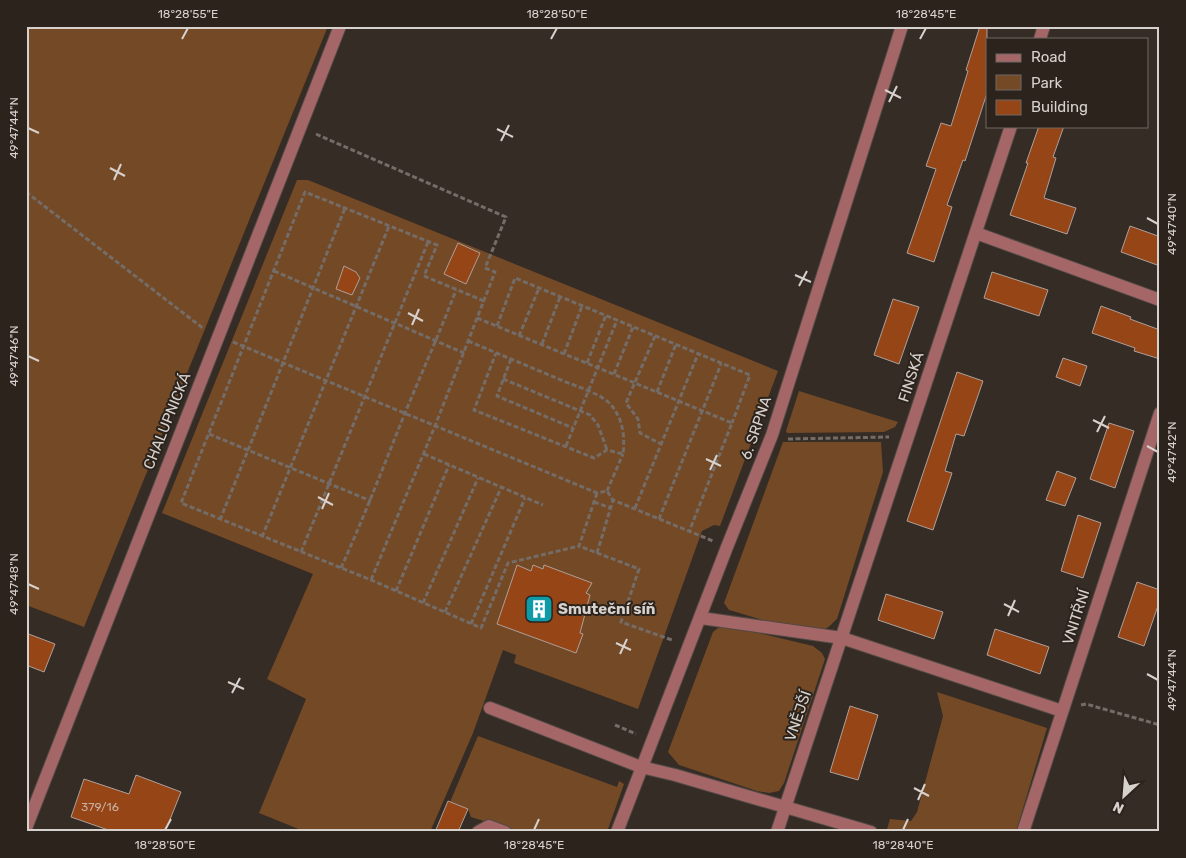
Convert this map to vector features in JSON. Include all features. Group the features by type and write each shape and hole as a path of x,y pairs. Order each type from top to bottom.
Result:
{"street":[{"name":"CHALUPNICKÁ","path":"26,828 340,26"},
{"name":"6. SRPNA","path":"617,832 772,436 902,26"},
{"path":"1040,38 1044,26"},
{"name":"FINSKÁ","path":"842,638 1010,128"},
{"path":"976,233 1160,300"},
{"name":"VNITŘNÍ","path":"1023,832 1160,413"},
{"path":"701,618 842,638 1062,711"},
{"name":"VNĚJŠÍ","path":"777,832 842,638"},
{"path":"490,708 641,767 675,774 871,832"},
{"path":"478,832 490,826 505,832"}],"path":[{"path":"301,127 506,216 485,268 495,272 484,302 424,454 371,580"},
{"path":"26,192 218,338 244,347 597,493 608,491"},
{"path":"484,302 424,276 437,246 305,192 181,503 371,580 481,628 508,563 579,546 639,569 620,622 689,646"},
{"path":"220,520 345,208"},
{"path":"262,537 389,226"},
{"path":"301,552 428,242"},
{"path":"274,271 464,353"},
{"path":"497,326 515,278 750,375 689,532"},
{"path":"519,336 539,288"},
{"path":"341,568 371,501 456,290"},
{"path":"542,344 560,296"},
{"path":"564,354 582,306"},
{"path":"587,363 606,315"},
{"path":"477,318 732,422"},
{"path":"566,446 617,320"},
{"path":"614,374 633,326"},
{"path":"655,336 626,403 638,419 640,433 661,444"},
{"path":"468,341 587,391 611,405 622,424 624,442 622,454 608,491 613,500 727,547"},
{"path":"657,392 676,344"},
{"path":"496,353 474,410 594,458 607,450 622,454"},
{"path":"635,508 698,354"},
{"path":"511,359 496,396 573,428"},
{"path":"659,519 721,364"},
{"path":"503,379 590,415 598,426 607,450"},
{"path":"209,434 371,501"},
{"path":"772,436 786,439 890,438 907,441"},
{"path":"424,454 543,506"},
{"path":"396,591 449,465"},
{"path":"423,603 478,478"},
{"path":"445,612 501,488"},
{"path":"579,546 597,493"},
{"path":"472,624 525,498"},
{"path":"597,553 613,500"},
{"path":"594,502 611,508"},
{"path":"1062,711 1086,704 1160,725"},
{"path":"614,726 641,736"}],"green space":[{"path":"26,26 328,26 84,627 26,605"},
{"path":"297,180 308,180 778,371 720,526 714,525 702,531 638,709 514,663 516,655 503,650 473,733 430,832 306,832 259,813 306,699 267,679 313,574 162,513"},
{"path":"799,391 898,422 895,427 884,432 787,433 786,431"},
{"path":"783,442 881,442 883,472 837,619 825,629 806,630 778,624 729,610 724,603"},
{"path":"730,626 813,646 822,653 825,659 784,783 779,791 769,793 757,791 679,765 668,752 713,632 718,628"},
{"path":"937,692 1047,728 1016,832 896,832 887,829 890,819 911,821 917,812 943,716"},
{"path":"478,736 617,787 619,781 624,784 607,832 519,832 471,817 468,809 450,802"}],"building":[{"path":"980,26 987,26 986,96 965,161 963,160 947,205 952,207 934,262 907,253 936,169 926,166 941,123 951,126 968,71 966,70"},
{"path":"1038,128 1063,128 1053,157 1056,158 1044,198 1076,208 1067,234 1010,215 1028,163 1026,163"},
{"path":"1130,226 1160,238 1160,266 1121,252"},
{"path":"458,243 480,253 466,284 444,274"},
{"path":"344,266 356,272 360,278 352,295 336,289"},
{"path":"992,272 1048,290 1039,316 984,298"},
{"path":"893,299 919,307 899,364 874,355"},
{"path":"1101,306 1160,330 1160,359 1134,351 1135,348 1092,333"},
{"path":"1063,358 1087,366 1080,386 1056,377"},
{"path":"957,372 983,381 964,436 956,434 945,471 952,473 933,530 907,521"},
{"path":"1109,423 1134,431 1115,488 1090,479"},
{"path":"1057,471 1076,478 1065,506 1046,500"},
{"path":"1078,515 1101,523 1083,578 1061,571"},
{"name":"Smuteční síň","path":"517,565 531,571 533,565 543,569 544,565 592,583 586,593 590,595 580,633 583,634 576,653 497,624"},
{"path":"1137,582 1160,590 1160,600 1144,646 1118,637"},
{"path":"886,594 943,612 934,639 878,620"},
{"path":"995,629 1049,647 1040,674 987,655"},
{"path":"26,633 55,644 44,672 26,665"},
{"path":"850,706 878,715 858,780 830,772"},
{"path":"136,775 181,792 165,832 114,832 71,817 84,779 129,794"},
{"path":"448,801 468,809 458,832 435,832"}],"place":[{"name":"Smuteční síň","path":"539,609"}]}
